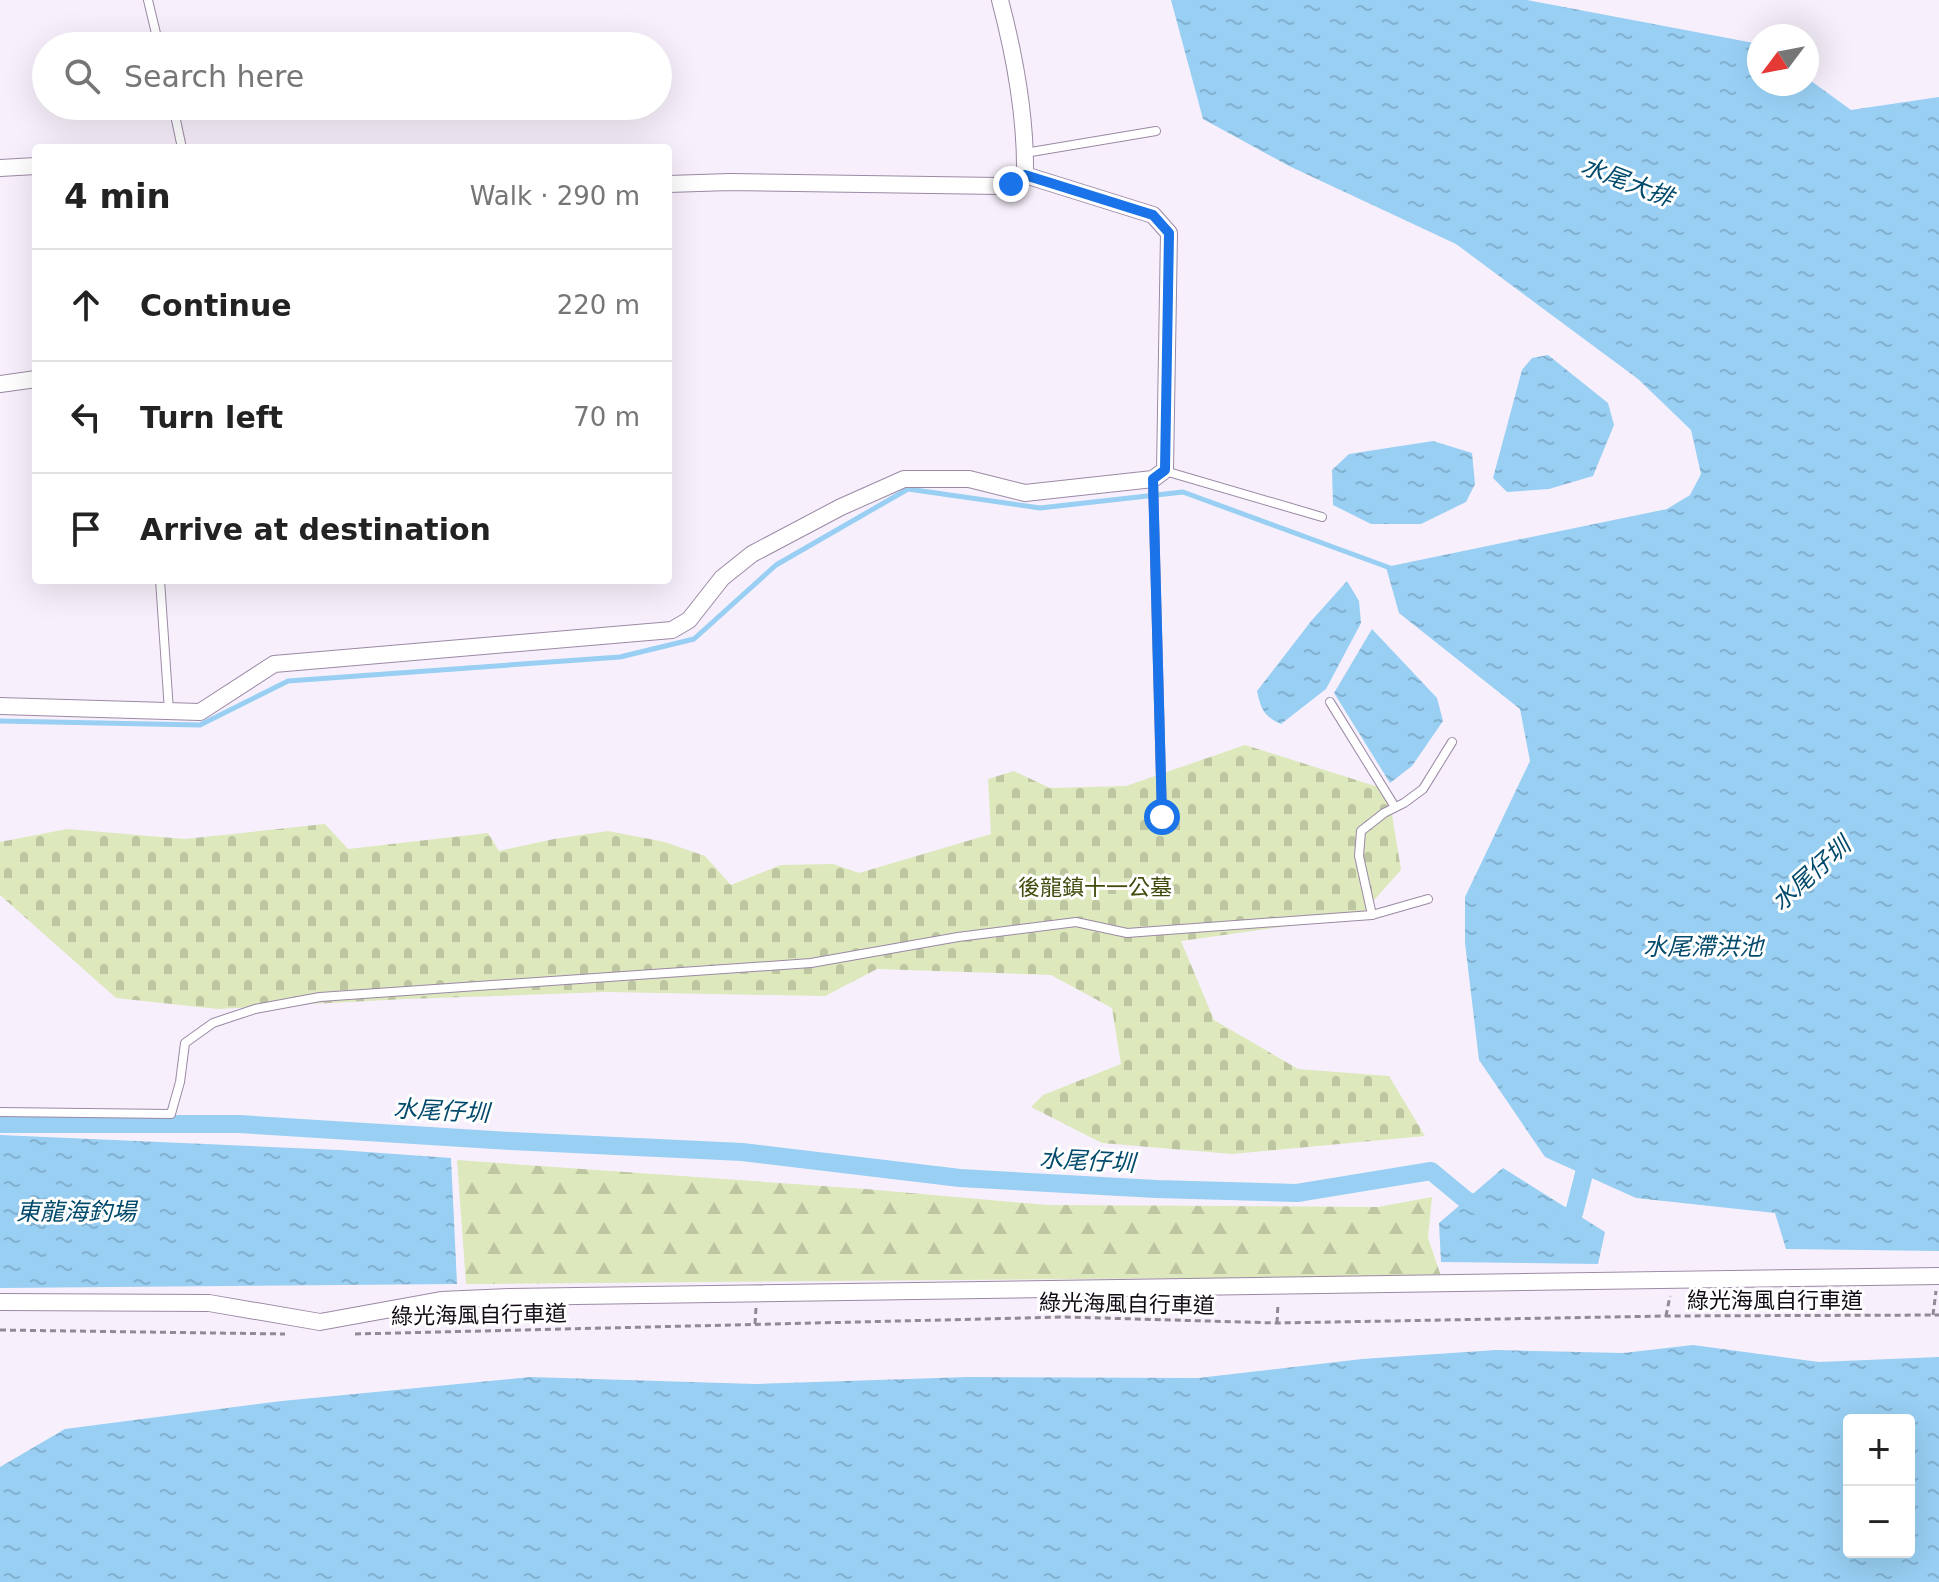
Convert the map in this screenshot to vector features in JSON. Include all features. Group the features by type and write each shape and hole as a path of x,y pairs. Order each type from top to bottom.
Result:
{"street":[{"path":"1000,0 1013,49 1025,138 1025,175"},
{"path":"0,168 32,166"},
{"path":"672,184 999,186 1011,184 1025,175"},
{"path":"0,706 200,712 274,664 672,630 689,620 722,578 752,554 841,507 904,479 969,479 1025,493 1157,479 1169,233 1153,215 1025,175"},
{"path":"0,384 32,380"},
{"path":"0,1302 209,1303 320,1322 441,1300 1938,1276"}],"lane":[{"path":"148,0 156,32"},
{"path":"176,120 181,144"},
{"path":"1025,153 1156,131"},
{"path":"1162,817 1154,504 1157,479 1322,517"},
{"path":"160,584 169,711"},
{"path":"1330,702 1395,807"},
{"path":"1372,915 1359,856 1361,831 1423,789 1452,742"},
{"path":"0,1112 171,1114 180,1082 185,1043 213,1023 255,1009 320,997 811,963 958,937 1076,922 1127,933 1372,915 1428,899"}],"path":[{"path":"1933,1315 1938,1276"},
{"path":"1277,1323 1279,1287"},
{"name":"綠光海風自行車道","path":"347,1334 1066,1317 1277,1323 1939,1315"},
{"path":"0,1330 288,1334"}],"green space":[{"name":"後龍鎮十一公墓","path":"1245,745 1388,790 1401,870 1360,916 1181,941 1214,1020 1298,1069 1389,1076 1425,1136 1232,1154 1102,1143 1031,1107 1043,1095 1121,1064 1112,1008 1051,975 877,969 825,996 607,992 218,1009 116,998 0,895 0,842 67,829 185,839 325,824 348,849 488,833 499,851 608,831 665,842 705,856 731,885 781,865 833,864 859,873 991,834 988,779 1014,771 1050,788 1126,786"},
{"path":"457,1160 1047,1205 1378,1207 1432,1197 1428,1238 1441,1276 466,1284"}],"water":[{"name":"水尾滯洪池","path":"1171,0 1527,0 1747,42 1747,96 1819,96 1819,87 1851,110 1939,97 1939,1251 1786,1249 1775,1213 1636,1198 1545,1157 1479,1060 1465,943 1465,897 1530,761 1520,709 1399,613 1386,567 1667,509 1690,495 1701,474 1691,430 1638,379 1456,244 1289,166 1203,119"},
{"path":"1548,355 1608,403 1614,425 1593,476 1549,489 1507,492 1493,478 1522,370 1532,358"},
{"path":"1433,441 1472,453 1475,484 1466,502 1421,524 1371,524 1333,505 1332,470 1349,454"},
{"path":"1347,581 1359,601 1361,623 1326,689 1281,724 1264,712 1257,691"},
{"path":"1372,629 1437,698 1443,721 1412,766 1390,783 1334,693"},
{"name":"東龍海釣場","path":"0,1135 451,1158 457,1284 0,1288"},
{"path":"1503,1168 1605,1232 1598,1264 1441,1262 1439,1223"},
{"path":"1693,1345 1819,1362 1939,1357 1939,1582 0,1582 0,1467 65,1429 282,1401 530,1377 755,1384 968,1377 1198,1378 1362,1359 1496,1350 1623,1353"}],"waterway":[{"path":"0,721 200,725 288,681 620,657 694,639 776,565 908,489 1040,508 1183,492 1393,569"},
{"name":"水尾仔圳","path":"0,1124 239,1124 742,1152 960,1178 1156,1189 1297,1193 1431,1171 1466,1200 1488,1210"},
{"name":"水尾仔圳","path":"1555,1222 1574,1213 1590,1150"}],"route":[{"path":"1011,184 1025,175 1153,215 1169,233 1165,470 1153,479 1162,817"}],"water label":[{"name":"水尾大排","path":"1627,182"}]}
